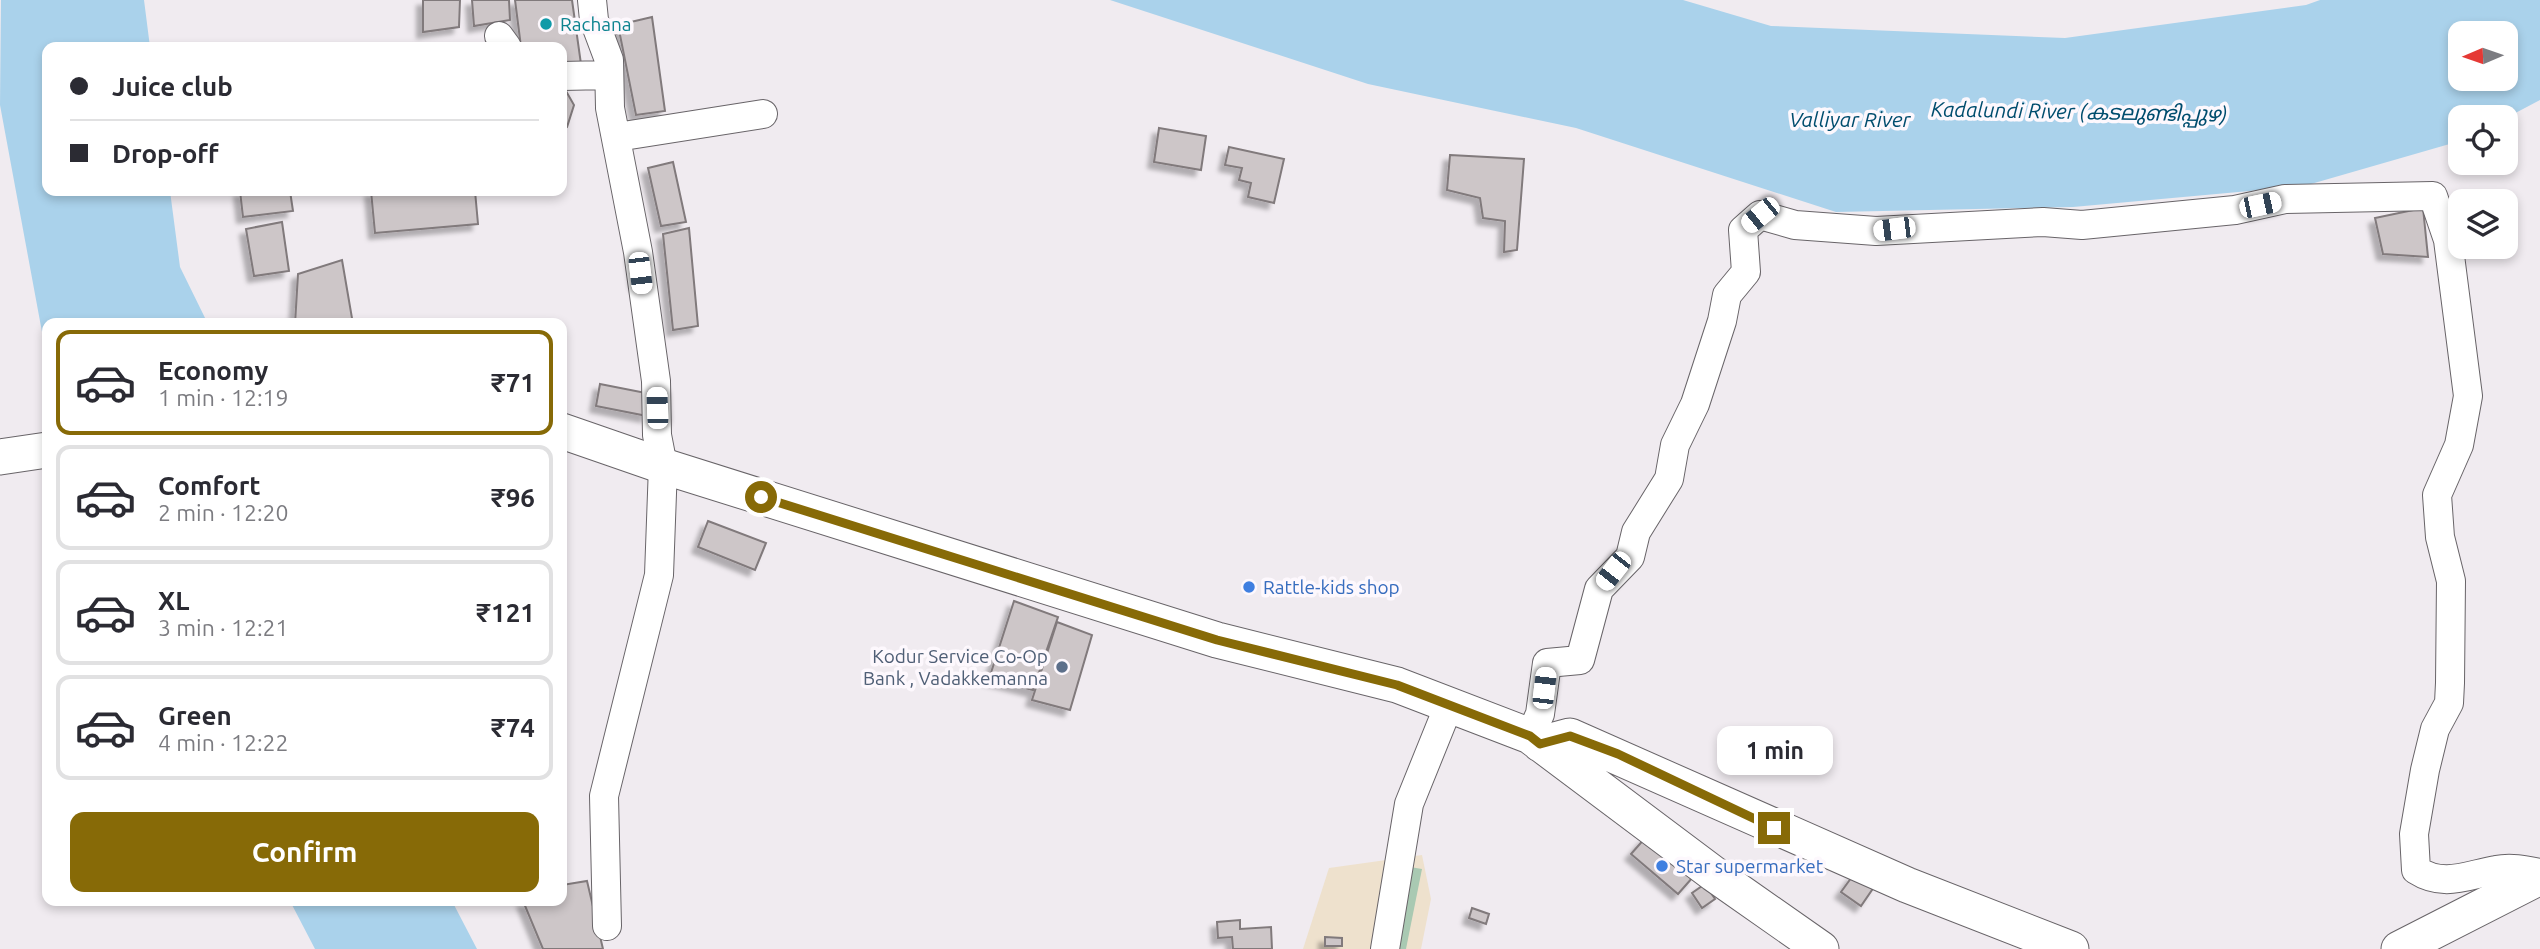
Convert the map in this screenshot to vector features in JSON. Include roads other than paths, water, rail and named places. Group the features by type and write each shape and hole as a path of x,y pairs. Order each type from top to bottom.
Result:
{"main road":[{"path":"567,433 663,466 1217,640 1397,685 1535,740 1714,874 1821,949"},
{"path":"1535,740 1570,736 1594,745 1907,885 2071,949"},
{"path":"2399,949 2540,875"}],"street":[{"path":"592,0 594,20 609,60 610,108 638,252 663,466 659,575 604,796 607,926"},
{"path":"567,76 609,75"},
{"path":"617,137 763,114"},
{"path":"1535,740 1546,663 1580,660 1599,589 1630,557 1636,532 1669,479 1675,445 1695,404 1723,321 1727,295 1746,272 1743,230 1760,215 1795,225 1875,231 2043,222 2082,225 2235,210 2285,199 2433,196 2448,240 2468,396 2459,445 2437,495 2440,537 2451,581 2449,703 2435,729 2425,770 2414,834 2416,870 2430,879 2466,878 2496,870 2517,869 2540,875"},
{"path":"1385,949 1409,804 1449,705"}],"water":[{"path":"1,0 144,0 149,42 42,42 42,196 171,196 180,267 205,318 42,318 42,332 0,105"},
{"name":"Valliyar River","path":"1110,0 1683,0 1771,26 2065,38 2306,5 2320,0 2540,0 2540,100 2518,112 2518,105 2448,105 2448,144 2304,186 2073,207 1836,212 1576,128 1368,84"},
{"path":"293,906 455,906 477,949 315,949"}],"place":[{"name":"Rachana","path":"546,24"},
{"name":"Rattle-kids shop","path":"1249,587"},
{"name":"Kodur Service Co-Op Bank , Vadakkemanna","path":"1062,667"},
{"name":"Star supermarket","path":"1662,866"}],"water label":[{"name":"Kadalundi River (കടലുണ്ടിപ്പുഴ)","path":"2079,112"}]}
